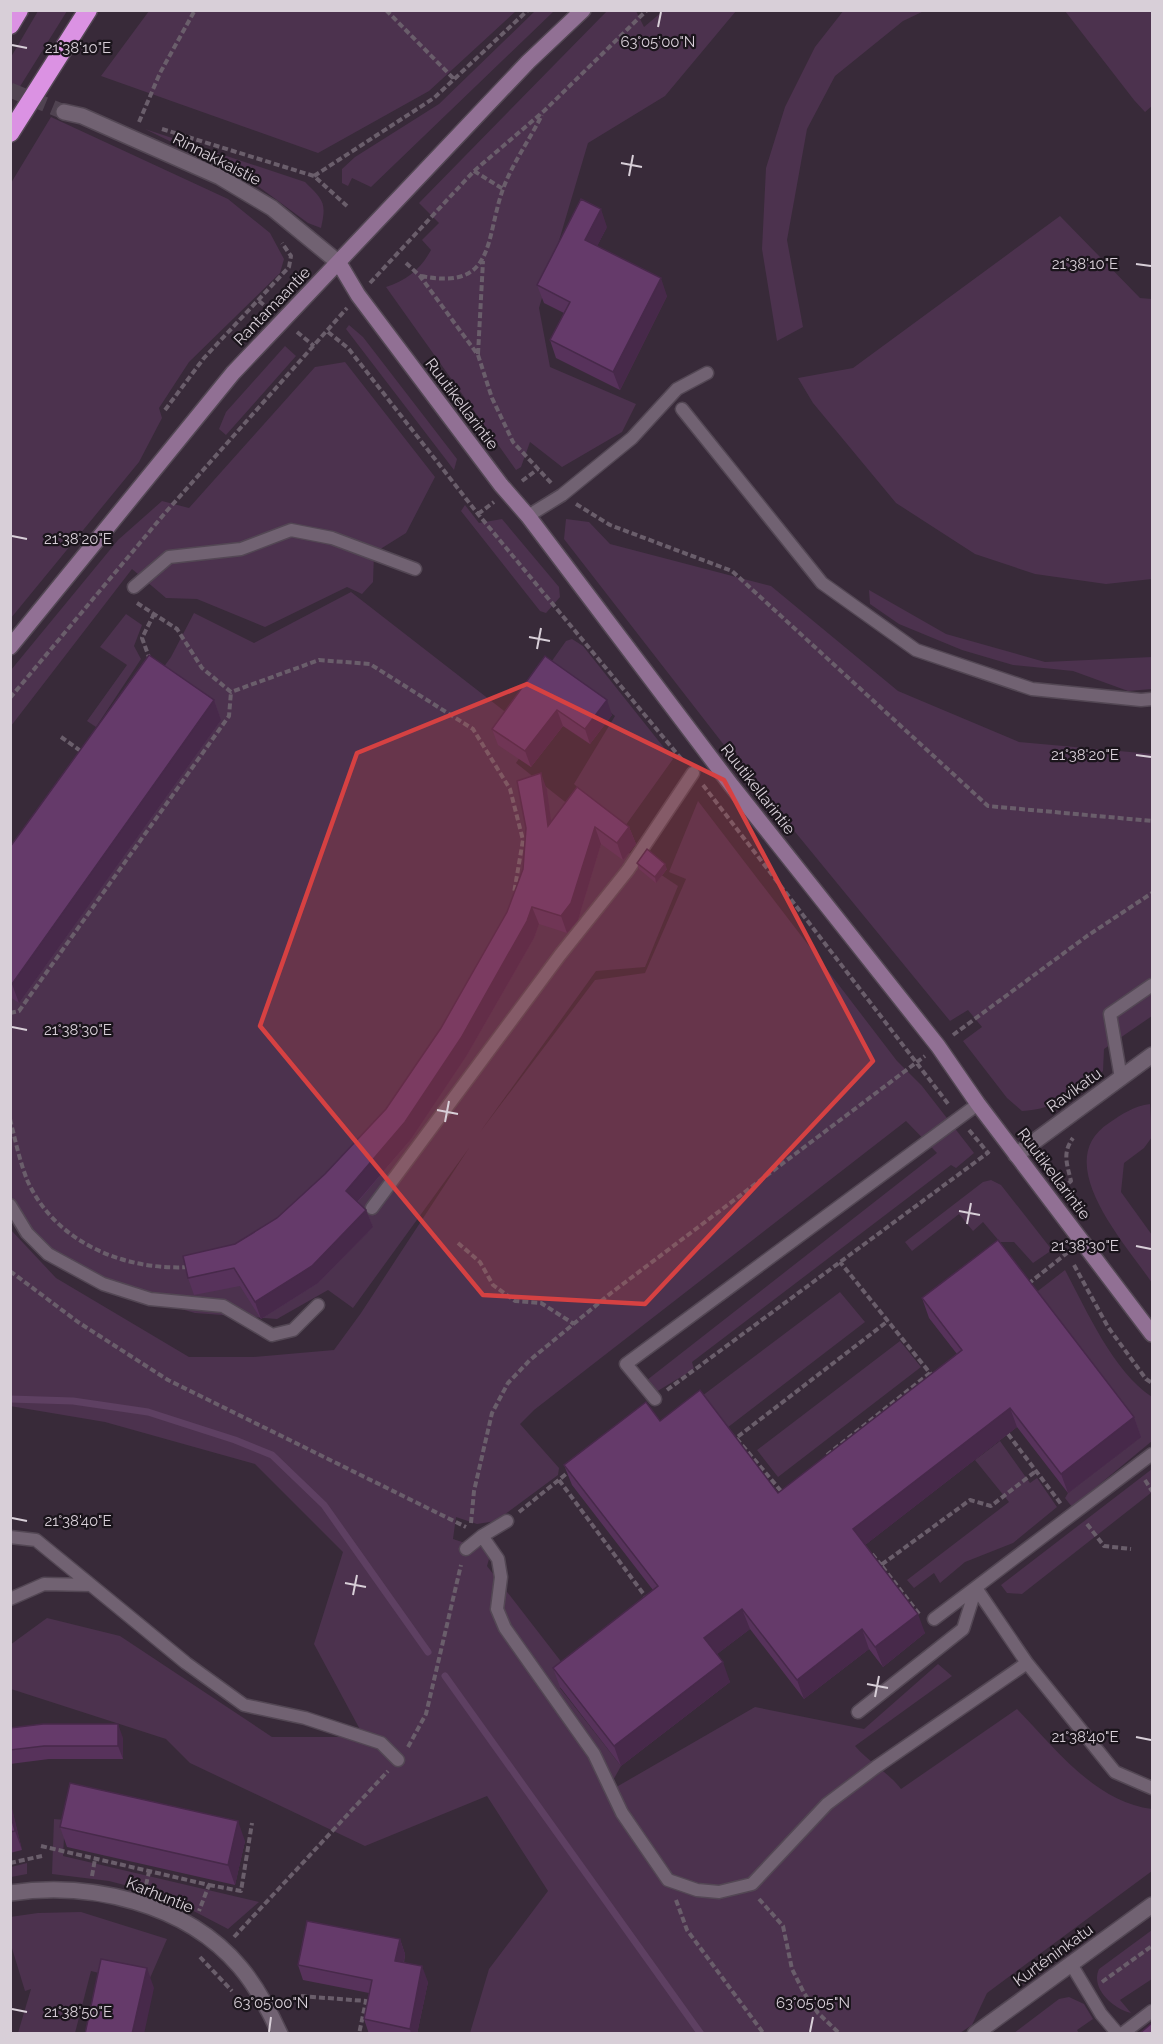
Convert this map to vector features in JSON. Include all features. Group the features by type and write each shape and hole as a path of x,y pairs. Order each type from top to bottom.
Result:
{"highway":[{"path":"10,25 20,10"},
{"path":"10,133 88,10"}],"main road":[{"name":"Rantamaantie","path":"10,647 233,373 528,62 584,10"},
{"name":"Ruutikellarintie","path":"339,263 358,296 501,485 528,516 732,786 938,1046 978,1104 1152,1334"}],"street":[{"name":"Rinnakkaistie","path":"64,112 82,116 220,177 272,208 339,263"},
{"name":"Ravikatu","path":"1016,1155 1152,1055"},
{"name":"Karhuntie","path":"10,1893 55,1890 106,1894 141,1904 193,1928 223,1949 240,1967 270,2013 280,2034"},
{"name":"Kurténinkatu","path":"978,2032 1152,1905"}],"lane":[{"path":"528,516 562,495 632,438 677,390 707,373"},
{"path":"682,409 822,583 916,650 1032,689 1142,700 1152,699"},
{"path":"134,587 170,557 241,549 291,530 332,538 415,568"},
{"path":"372,1208 554,964 628,870 693,772"},
{"path":"1121,1078 1110,1014 1152,985"},
{"path":"655,1399 626,1364 978,1104"},
{"path":"10,1205 27,1233 48,1254 103,1284 150,1299 224,1306 272,1335 293,1329 318,1305"},
{"path":"934,1619 1152,1454"},
{"path":"466,1549 476,1532 507,1521"},
{"path":"476,1532 498,1559 501,1577 497,1609 505,1628 594,1754 622,1813 668,1880 697,1890 719,1892 752,1884 827,1804 876,1767 1027,1663"},
{"path":"10,1537 36,1540 186,1663 244,1704 304,1718 381,1743 398,1760"},
{"path":"10,1599 44,1584 91,1585"},
{"path":"976,1588 1027,1663 1115,1772 1152,1788"},
{"path":"858,1712 963,1629 976,1588"},
{"path":"1071,1964 1088,1993 1120,2034 1152,2011"}],"path":[{"path":"139,122 160,73 195,10"},
{"path":"386,10 454,79"},
{"path":"314,176 434,98 528,10"},
{"path":"10,698 165,513 358,296 474,171 544,111 647,10"},
{"path":"478,355 483,261 503,189 544,111"},
{"path":"133,120 149,125"},
{"path":"159,128 314,176 347,206"},
{"path":"474,171 503,189"},
{"path":"165,410 204,358 289,267 291,256 278,237"},
{"path":"420,276 438,279 464,276 483,261"},
{"path":"406,263 420,276 478,355 492,398 513,442 538,469"},
{"path":"328,332 348,348 478,514"},
{"path":"562,495 610,525 732,571 988,806 1152,821"},
{"path":"136,602 177,629 202,668 231,692"},
{"path":"151,662 142,638 154,614"},
{"path":"231,692 319,660 370,664 473,729 510,789 523,840 512,902"},
{"path":"10,1013 19,1011 229,716 231,692"},
{"path":"61,737 85,753"},
{"path":"10,1271 78,1322 168,1380 476,1532 474,1491 492,1413 508,1383 530,1360 610,1293 938,1046 1087,936 1152,893"},
{"path":"917,1062 994,1160"},
{"path":"10,1119 28,1182 50,1215 79,1240 122,1261 143,1266 154,1268 199,1266"},
{"path":"1050,1199 1071,1181 1065,1160 1067,1146 1076,1134"},
{"path":"655,1399 988,1152 1016,1155"},
{"path":"458,1243 480,1262 493,1285 515,1301 542,1303 574,1324"},
{"path":"1060,1244 1108,1327 1146,1379 1152,1383"},
{"path":"1025,1286 1067,1253"},
{"path":"824,1457 930,1373 840,1262"},
{"path":"789,1485 780,1492 736,1438 888,1321"},
{"path":"1008,1434 1036,1471 1104,1546 1131,1549"},
{"path":"507,1521 577,1465"},
{"path":"881,1565 970,1500 991,1506 1036,1471"},
{"path":"559,1480 652,1605"},
{"path":"870,1552 927,1624 934,1619"},
{"path":"41,1846 209,1886 241,1891 252,1823"},
{"path":"10,1863 42,1856"},
{"path":"668,1880 687,1930 764,2034"},
{"path":"193,1928 209,1886"},
{"path":"746,1886 783,1926 792,1969 804,1993 818,2013 840,2034"},
{"path":"1088,1993 1152,1946"},
{"path":"196,1953 234,1992"},
{"path":"270,2013 300,1996 366,2001 359,2034"}],"highlighted area":[{"path":"527,684 724,780 873,1061 645,1304 483,1295 260,1026 357,753"}],"shaded area":[{"path":"536,10 554,11 371,187 352,178 348,186 342,183 342,169 355,157 439,104"},
{"path":"844,10 924,11 903,21 835,76 807,129 787,240 803,327 777,341 762,249 766,168 785,107 815,47"},
{"path":"38,11 67,11 11,101 11,57"},
{"path":"149,11 516,11 429,91 318,153 101,76"},
{"path":"607,11 636,11 644,27 663,11 736,11 665,96 588,143 539,308 550,367 636,404 622,432 562,467 530,442 521,467 516,470 386,287 412,273 431,250 422,240 439,223 419,203"},
{"path":"1065,11 1152,11 1152,106 1145,112 1134,100"},
{"path":"51,117 228,199 270,233 284,259 280,273 189,362 159,408 162,418 139,462 11,618 11,183"},
{"path":"145,129 305,182 322,202 324,212 321,228 308,223 251,181"},
{"path":"1060,216 1140,298 1152,299 1152,579 1106,584 1035,574 975,554 896,503 813,403 798,378 853,368"},
{"path":"349,325 363,337 457,459 454,470 346,329"},
{"path":"285,346 296,356 226,435 219,429 226,412"},
{"path":"345,362 435,477 406,533 374,553 373,582 362,594 347,587 265,627 197,599 166,598 132,569 11,726 11,670 118,540 162,501 189,508 315,367"},
{"path":"465,505 479,523 502,519 559,587 560,597 546,613 540,611 461,511"},
{"path":"566,519 589,522 610,544 771,586 898,691 1019,742 1152,754 1152,1016 1104,1049 1103,1071 1075,1093 1044,1107 1022,1111 1007,1098 963,1041 982,1027 968,1010 950,1021 724,745 564,539"},
{"path":"869,590 946,634 1045,662 1152,657 1152,689 1128,691 1073,671 1013,665 962,650 899,624 870,604"},
{"path":"351,592 535,735 516,763 636,858 678,886 645,967 596,971 480,1132 595,980 645,973 686,879 669,872 698,801 897,1061 922,1086 974,1153 956,1168 951,1165 692,1362 694,1369 656,1392 647,1380 937,1153 906,1121 534,1410 520,1424 559,1468 558,1475 496,1521 477,1524 456,1517 453,1539 474,1546 488,1537 494,1542 487,1566 573,1677 560,1688 621,1766 606,1793 755,1707 864,1729 938,1664 952,1676 855,1746 901,1789 1017,1709 1061,1756 1094,1785 1131,1804 1152,1809 1152,1871 987,1993 972,2025 960,2033 470,2033 489,1969 548,1891 487,1796 365,1846 190,1763 166,1739 11,1689 10,1645 47,1618 120,1636 272,1737 364,1737 314,1644 343,1552 255,1464 105,1422 10,1406 11,1230 56,1278 189,1357 253,1357 334,1350 361,1313 469,1148 353,1308 328,1290 277,1319 195,1313 110,1289 37,1245 11,1209 11,878 171,657 194,613 254,643"},
{"path":"126,614 142,625 134,646 141,659 96,727 87,721 127,665 100,647"},
{"path":"572,639 583,646 673,759 623,829 574,784 615,716 549,665 566,641"},
{"path":"1150,1104 1152,1137 1144,1148 1124,1163 1121,1192 1152,1235 1152,1283 1111,1226 1098,1203 1089,1180 1087,1159 1093,1139 1109,1123 1133,1109"},
{"path":"991,1180 1001,1185 1052,1250 1033,1263 1014,1242 1000,1242 983,1222 973,1231 959,1214 912,1251 905,1242 983,1182"},
{"path":"1065,1270 1113,1356 1138,1386 1152,1397 1152,1441 1072,1507 1065,1498 1068,1493 1141,1437 1034,1294"},
{"path":"840,1292 865,1322 723,1431 698,1399"},
{"path":"900,1341 921,1367 778,1477 757,1450"},
{"path":"1000,1441 1030,1483 1037,1478 1057,1507 1013,1543 965,1562 940,1583 934,1573 914,1588 907,1580 1009,1502 975,1460"},
{"path":"1152,1469 1152,1492 1022,1594 1007,1593 1001,1585"},
{"path":"54,1819 65,1820 63,1856 259,1902 228,1929 163,1895 109,1881 52,1874"},
{"path":"27,1863 27,1874 11,1877 11,1867"},
{"path":"81,1912 167,1939 147,1985 91,1971 75,2033 18,2033 31,1989 25,1991 11,1945 10,1917 38,1913"},
{"path":"1152,1930 1152,1979 1120,2000 1131,2013 1124,2011 1111,2003 1101,1991 1097,1976 1099,1969"},
{"path":"1069,1997 1084,2004 1093,2019 1077,2030 1079,2033 1014,2033 1059,1999"}],"building":[{"path":"581,199 601,209 585,240 661,278 613,372 550,340 570,302 537,285"},
{"path":"149,655 214,700 12,984 10,983 10,847"},
{"path":"545,656 607,700 585,729 557,710 525,751 492,729"},
{"path":"541,773 548,826 577,787 629,827 617,843 595,827 571,903 561,916 532,907 527,921 461,1038 405,1122 346,1191 366,1210 312,1266 255,1302 234,1268 188,1278 183,1256 235,1244 277,1218 325,1174 386,1109 441,1028 507,912 523,869 526,828 517,781"},
{"path":"647,849 665,864 655,877 637,863"},
{"path":"998,1240 1134,1417 1061,1474 1010,1408 853,1529 918,1614 875,1647 862,1629 797,1680 742,1609 704,1638 723,1662 614,1746 553,1668 658,1586 564,1465 646,1402 660,1421 700,1390 778,1493 962,1350 922,1298"},
{"path":"43,1724 118,1724 118,1746 44,1746 10,1750 10,1728"},
{"path":"70,1783 238,1821 228,1865 60,1827"},
{"path":"10,1812 15,1831 10,1832"},
{"path":"307,1921 400,1939 395,1961 422,1966 410,2029 364,2019 372,1980 298,1965"},
{"path":"101,1959 147,1968 132,2034 85,2034"},
{"path":"1152,2023 1152,2034 1139,2034"}],"waterway":[{"path":"10,1399 73,1401 148,1412 235,1440 272,1455 324,1505 428,1652"},
{"path":"445,1676 701,2034"}],"tunnel":[{"path":"10,90 64,112"}]}
